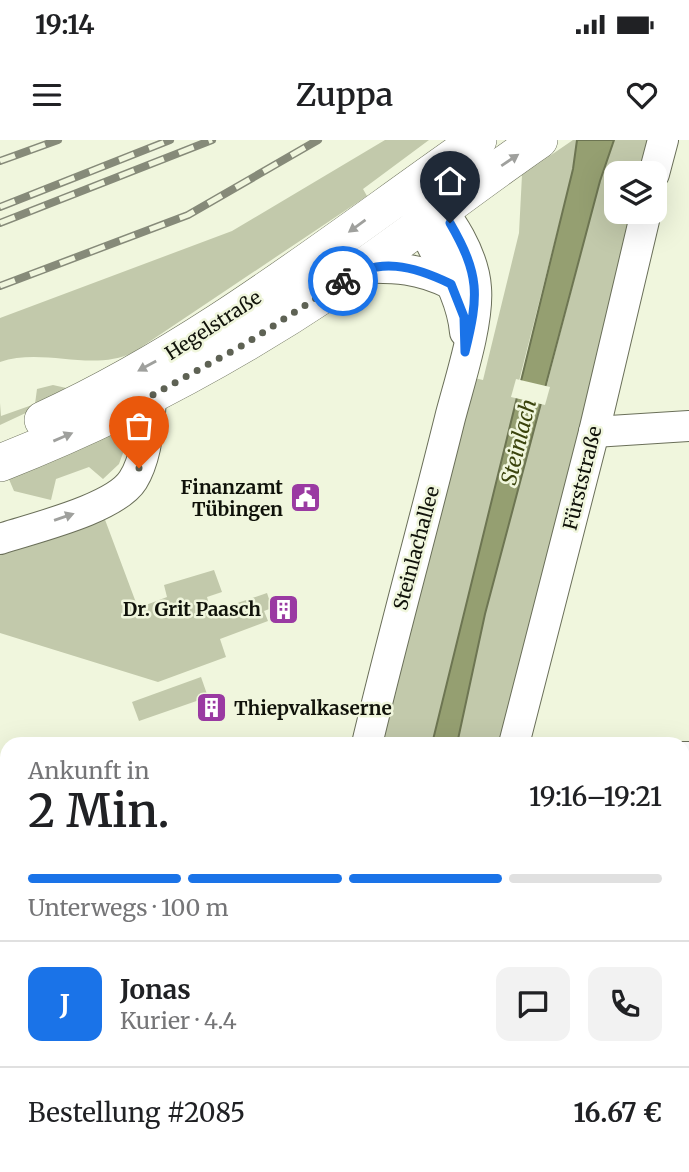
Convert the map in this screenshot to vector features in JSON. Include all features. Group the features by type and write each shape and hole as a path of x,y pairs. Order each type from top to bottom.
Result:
{"main road":[{"name":"Hegelstraße","path":"0,438 92,396 200,335 478,140"},
{"name":"Hegelstraße","path":"0,463 151,396 245,344 361,268 539,140"}],"street":[{"path":"657,161 663,140"},
{"path":"412,186 431,217"},
{"name":"Steinlachallee","path":"431,217 464,317 465,352"},
{"name":"Steinlachallee","path":"368,737 465,352 476,286 458,237 431,217"},
{"name":"Fürststraße","path":"516,737 594,432 643,224"},
{"path":"361,268 404,267 420,270 451,284"},
{"path":"0,539 102,503 125,489 139,468 150,420 151,396"},
{"path":"594,432 689,426"}],"shaded area":[{"path":"385,140 429,140 363,189 367,196 134,352 102,360 34,357 0,362 0,318 232,231"},
{"path":"573,140 577,140 573,169 517,389 544,396 604,169 604,224 643,224 516,737 369,737 461,375 483,380 519,233 522,175"},
{"path":"614,140 663,140 657,161 607,161"},
{"path":"53,385 75,390 0,425 0,403 1,416 35,404 37,389"},
{"path":"134,423 119,464 103,479 89,467 56,479 51,500 14,491 8,477"},
{"path":"104,517 138,608 167,597 164,585 214,570 222,592 207,597 211,612 267,593 272,608 264,611 268,621 220,639 226,657 158,682 0,633 0,555"},
{"path":"201,677 208,697 139,721 132,702"}],"water":[{"name":"Steinlach","path":"577,140 614,140 607,161 604,161 604,169 485,614 459,737 434,737 573,169"}],"pier":[{"path":"516,379 550,387 545,405 511,397"}],"railway":[{"path":"0,161 58,140"},
{"path":"0,207 170,140"},
{"path":"0,223 212,140"},
{"path":"0,286 188,215 318,140"}],"way so far":[{"path":"139,468 150,420 151,396 245,344 343,281"}],"place":[{"name":"Finanzamt Tübingen","path":"306,498"},
{"name":"Dr. Grit Paasch","path":"284,609"},
{"name":"Thiepvalkaserne","path":"211,708"}],"route":[{"path":"343,281 361,268 404,267 420,270 451,284 464,317 465,352 474,311 476,286 474,275 450,223"}]}
